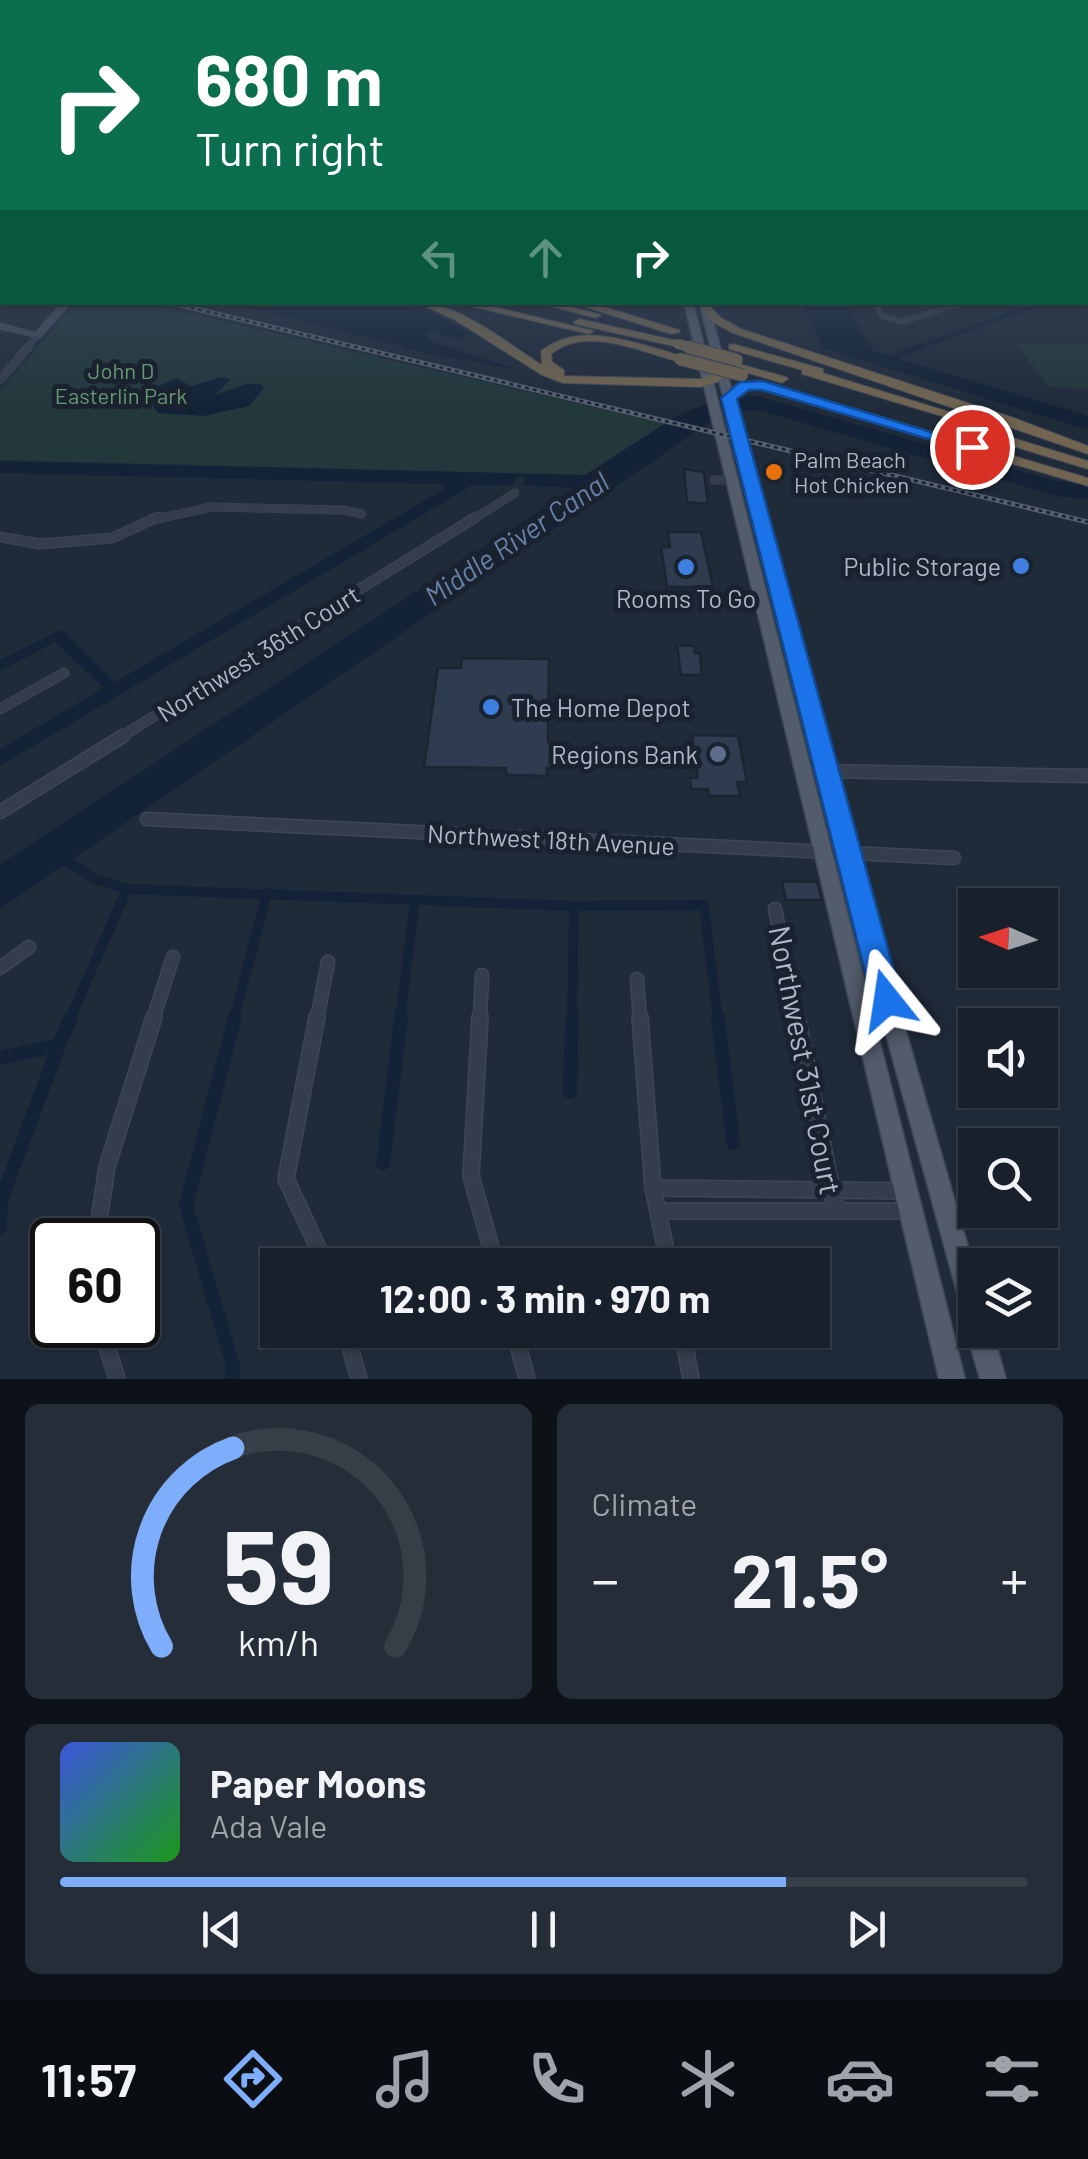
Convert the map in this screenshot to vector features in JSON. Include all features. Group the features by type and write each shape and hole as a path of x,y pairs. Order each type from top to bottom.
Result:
{"highway":[{"path":"428,305 563,379 711,391 722,373"},
{"path":"473,305 678,345"},
{"path":"499,305 678,345 1088,453"},
{"path":"525,305 1062,442"},
{"path":"548,305 678,345"},
{"path":"593,305 678,345"},
{"path":"704,305 717,320 742,333 1010,421 1088,453"},
{"path":"678,345 582,338 555,344 544,356 552,368 574,376 658,377 684,373 702,356"},
{"path":"737,360 1086,474"},
{"path":"737,360 1086,474"},
{"path":"728,398 745,386 763,386 1086,474"}],"main road":[{"path":"689,305 802,758 836,850 958,1257"},
{"path":"703,305 826,771 836,850 952,1379"},
{"path":"734,480 743,476 746,468"},
{"path":"734,480 751,491"},
{"path":"752,555 772,568"},
{"path":"766,612 787,624"},
{"path":"802,758 826,771"},
{"path":"985,1348 993,1379"}],"street":[{"path":"0,380 65,305"},
{"path":"876,305 882,316 902,322 955,305"},
{"path":"0,326 37,336"},
{"path":"714,480 734,480"},
{"name":"Northwest 36th Court","path":"0,812 515,493"},
{"path":"0,536 40,544 112,538 158,518 211,507 344,510 362,514"},
{"path":"0,709 64,673"},
{"path":"826,771 1088,776"},
{"name":"Northwest 18th Avenue","path":"147,819 954,858"},
{"name":"Northwest 31st Court","path":"775,909 836,1211"},
{"path":"0,968 29,948"},
{"path":"99,1218 107,1167 173,958"},
{"path":"318,1248 286,1179 328,962"},
{"path":"482,975 471,1176 491,1248"},
{"path":"637,979 653,1188 665,1248"},
{"path":"653,1188 832,1190 910,1201"},
{"path":"658,1210 836,1211 910,1201"},
{"path":"107,1348 117,1379"},
{"path":"350,1348 359,1379"},
{"path":"519,1348 527,1379"},
{"path":"686,1348 692,1379"}],"green space":[{"name":"John D Easterlin Park","path":"74,305 152,305 667,424 586,475 0,460 0,391"},
{"path":"1016,343 1088,343 1088,388 1048,387"}],"water":[{"path":"240,305 398,305 440,316 466,333 460,341 434,331 425,333 431,342 519,370 430,354"},
{"path":"803,305 847,305 873,351 1088,416 1088,430 823,348"},
{"path":"221,377 231,379 215,395 246,384 261,384 264,388 249,406 203,416 158,413 145,393 176,378 191,386"},
{"name":"Middle River Canal","path":"758,396 1055,481 1081,483 1088,474 1088,499 1061,497 761,411 742,410 710,422 0,909 0,864 574,488 523,485 525,477 517,477 512,485 471,486 0,766 0,749 104,688 55,642 0,671 0,660 62,629 115,682 446,488 443,484 0,473 0,461 585,475 675,417 703,405"}],"building":[{"path":"684,469 704,472 708,504 687,502"},
{"name":"Rooms To Go","path":"668,532 701,532 713,587 667,587 661,547 670,547"},
{"path":"677,645 694,646 695,653 700,653 702,675 681,675"},
{"name":"The Home Depot","path":"462,658 549,659 548,742 570,743 570,768 547,768 547,776 506,775 506,768 424,767 438,668 461,668"},
{"name":"Regions Bank","path":"692,735 738,736 747,782 737,782 740,796 709,796 708,789 691,789 690,778 698,778"},
{"path":"782,881 817,882 822,900 786,900"}],"waterway":[{"path":"915,348 1037,305"},
{"path":"886,361 915,348"},
{"path":"58,856 95,879 127,889"},
{"path":"70,1019 127,889"},
{"path":"127,889 267,894"},
{"path":"234,1019 267,894"},
{"path":"267,894 415,900"},
{"path":"400,1019 415,900"},
{"path":"415,900 574,906"},
{"path":"574,906 704,905 718,1019"},
{"path":"572,1019 574,906"},
{"path":"59,1045 71,1017"},
{"path":"232,1379 233,1366 186,1205 235,1017"},
{"path":"383,1163 401,1017"},
{"path":"570,1092 572,1017"},
{"path":"718,1017 733,1143"},
{"path":"0,1058 59,1045"},
{"path":"0,1228 1,1201 59,1045"}],"railway":[{"path":"180,305 1088,522"}],"place":[{"name":"Palm Beach Hot Chicken","path":"774,472"},
{"name":"Public Storage","path":"1021,566"},
{"name":"Rooms To Go","path":"686,567"},
{"name":"The Home Depot","path":"491,707"},
{"name":"Regions Bank","path":"718,754"}],"route":[{"path":"887,1000 728,398 745,386 763,386 972,447"}]}
